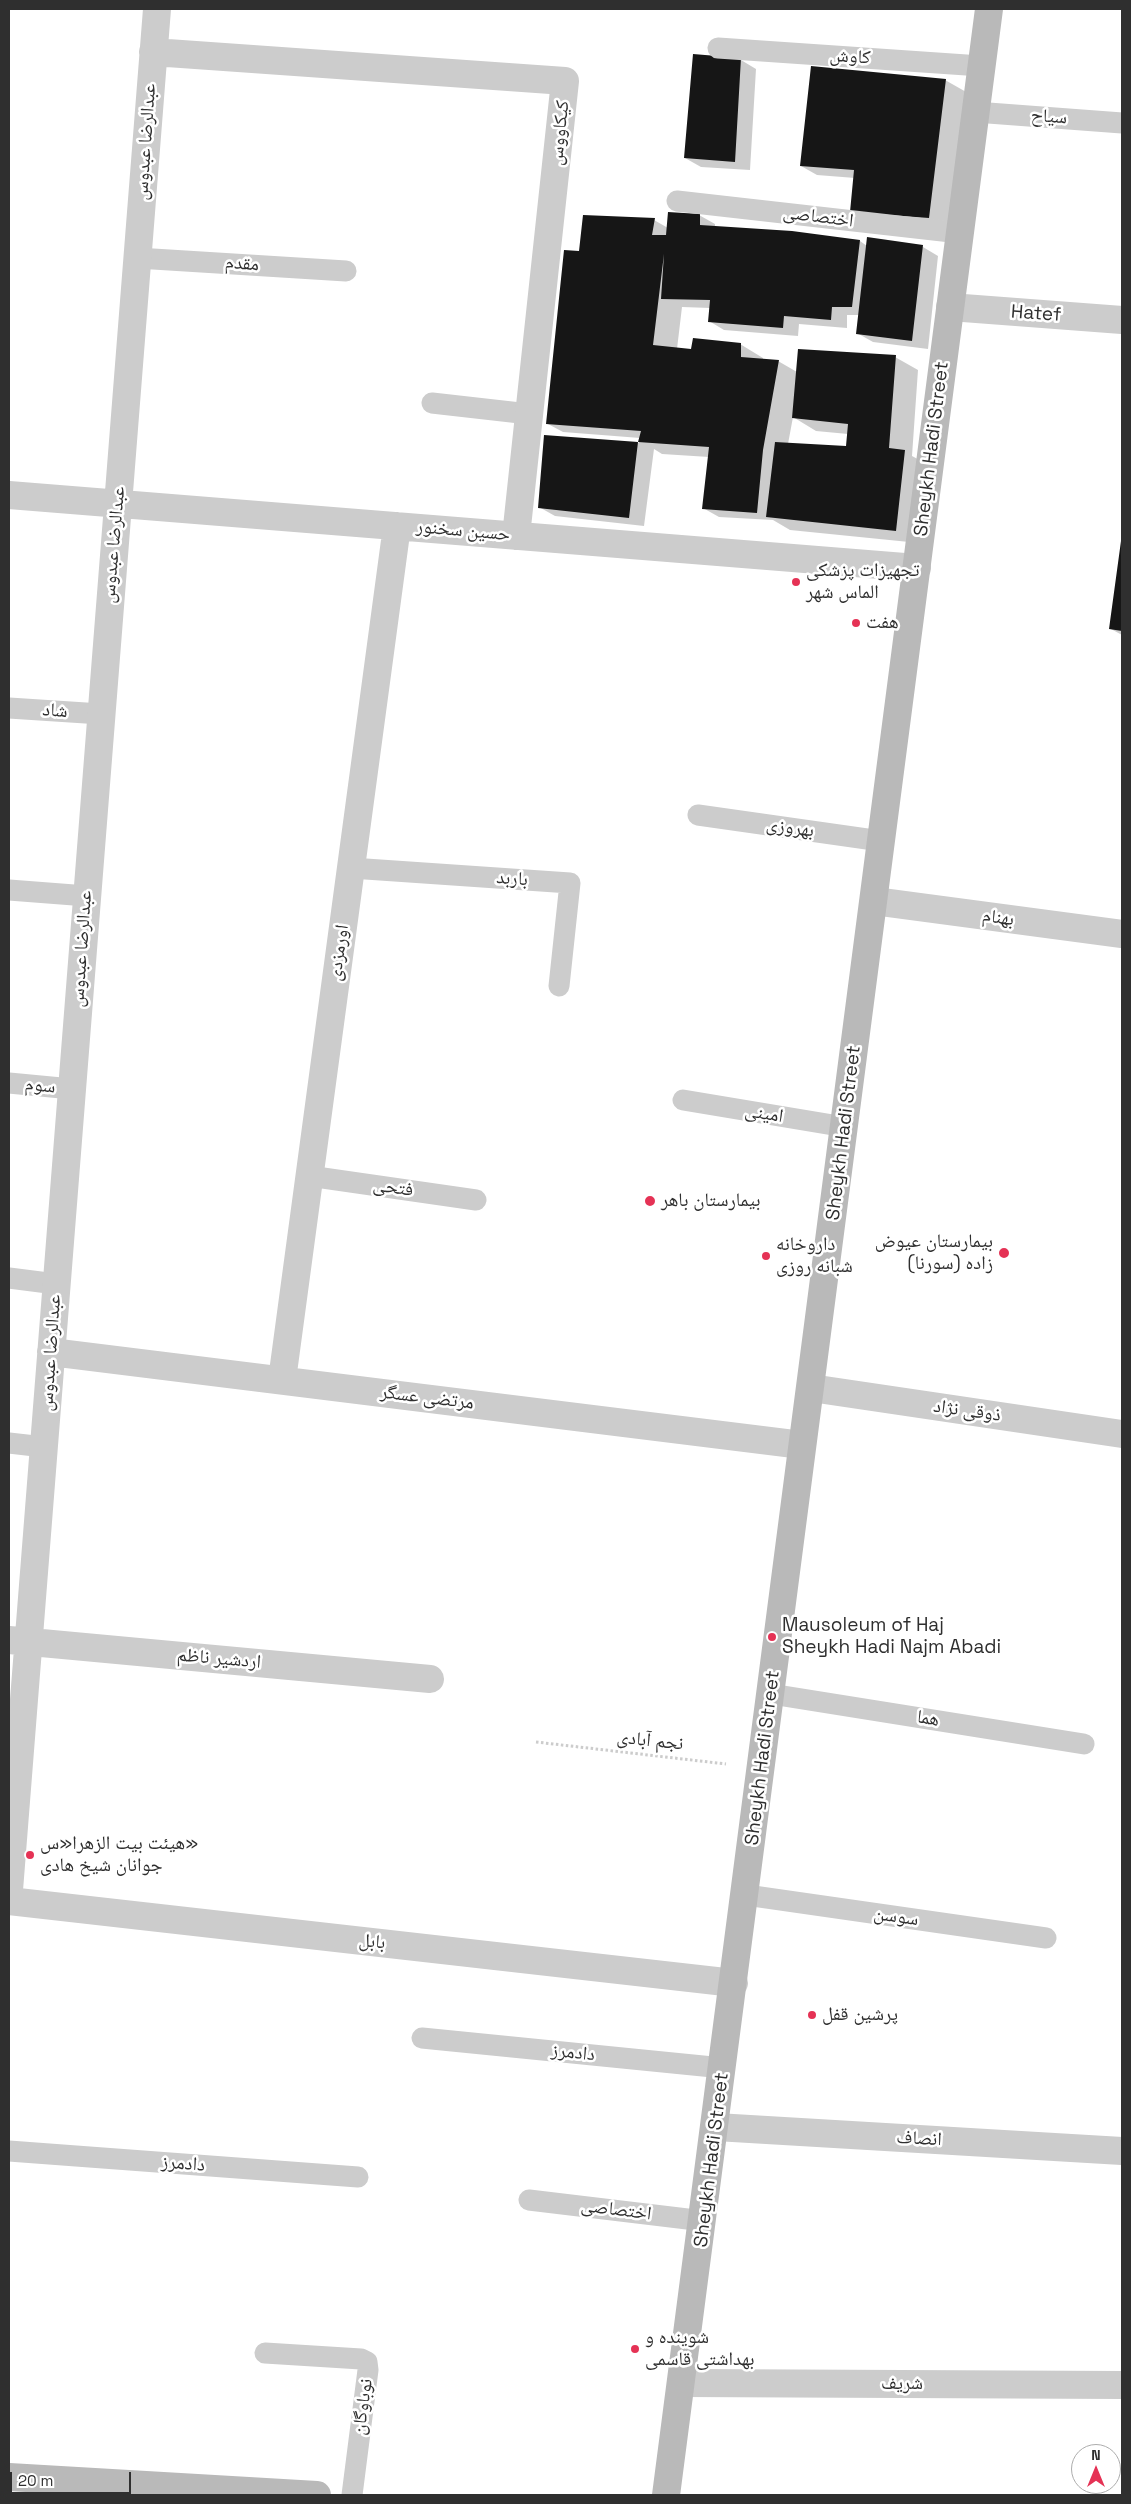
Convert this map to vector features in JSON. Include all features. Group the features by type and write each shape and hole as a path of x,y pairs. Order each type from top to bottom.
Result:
{"street":[{"name":"عبدالرضا عبدوس","path":"9,1890 18,1641 44,1447 156,9"},
{"name":"Sheykh Hadi Street","path":"666,2495 683,2383 724,2068 802,1445 845,1127 988,9"},
{"name":"کیکاووس","path":"153,52 566,81 516,536"},
{"name":"Hatef","path":"950,308 1122,320"},
{"name":"حسین سخنور","path":"9,495 917,568"},
{"name":"اورمزدی","path":"282,1380 397,526"},
{"name":"بهنام","path":"874,901 1122,934"},
{"name":"مرتضی عسگر","path":"51,1352 802,1445"},
{"name":"ذوقی نژاد","path":"811,1388 1122,1434"},
{"name":"اردشیر ناظم","path":"18,1641 430,1679"},
{"name":"بابل","path":"9,1902 734,1983"},
{"name":"انصاف","path":"716,2127 1122,2151"},
{"name":"شریف","path":"683,2383 1122,2385"},
{"path":"9,2477 175,2491 317,2495"}],"lane":[{"name":"کاوش","path":"718,48 981,66"},
{"name":"سیاح","path":"975,112 1122,123"},
{"name":"اختصاصی","path":"677,201 960,233"},
{"name":"مقدم","path":"137,258 346,271"},
{"path":"432,403 529,414"},
{"name":"شاد","path":"9,708 101,714"},
{"name":"بهروزی","path":"698,815 882,841"},
{"name":"باربد","path":"351,868 570,883 559,986"},
{"path":"9,890 86,896"},
{"name":"سوم","path":"9,1083 72,1089"},
{"name":"امینی","path":"683,1100 845,1127"},
{"name":"فتحی","path":"310,1176 476,1200"},
{"path":"9,1278 56,1284"},
{"path":"9,1443 44,1447"},
{"name":"هما","path":"771,1694 1084,1744"},
{"name":"سوسن","path":"746,1895 1046,1938"},
{"name":"دادمرز","path":"422,2038 724,2068"},
{"name":"دادمرز","path":"9,2150 358,2177"},
{"name":"اختصاصی","path":"529,2200 704,2220"},
{"name":"نوباوگان","path":"265,2354 361,2359 367,2362 368,2370 352,2495"}],"path":[{"name":"نجم آبادی","path":"536,1742 762,1768"}],"building":[{"path":"693,54 741,58 735,162 684,158"},
{"path":"811,66 946,79 929,218 850,212 854,170 800,166"},
{"path":"668,212 700,214 700,225 792,231 860,240 852,307 832,307 831,320 784,316 783,328 708,322 710,300 661,299 664,254 653,345 691,349 693,338 741,343 741,357 779,360 763,450 757,513 702,509 709,447 638,442 641,431 546,424 564,250 579,251 583,215 655,218 652,235 666,235"},
{"path":"867,237 923,245 912,341 856,334"},
{"path":"798,349 896,355 889,448 905,450 896,531 766,517 775,442 846,446 848,424 792,418"},
{"path":"544,435 638,442 629,518 538,508"},
{"path":"1122,541 1122,631 1109,629"}],"place":[{"name":"تجهیزات پزشکی الماس شهر","path":"796,582"},
{"name":"هفت","path":"856,623"},
{"name":"بیمارستان باهر","path":"650,1201"},
{"name":"بیمارستان عیوض زاده (سورنا)","path":"1004,1253"},
{"name":"داروخانه شبانه روزی","path":"766,1256"},
{"name":"Mausoleum of Haj Sheykh Hadi Najm Abadi","path":"772,1637"},
{"name":"هیئت بیت الزهرا«س» جوانان شیخ هادی","path":"30,1855"},
{"name":"پرشین قفل","path":"812,2015"},
{"name":"شوینده و بهداشتی قاسمی","path":"635,2349"}]}
